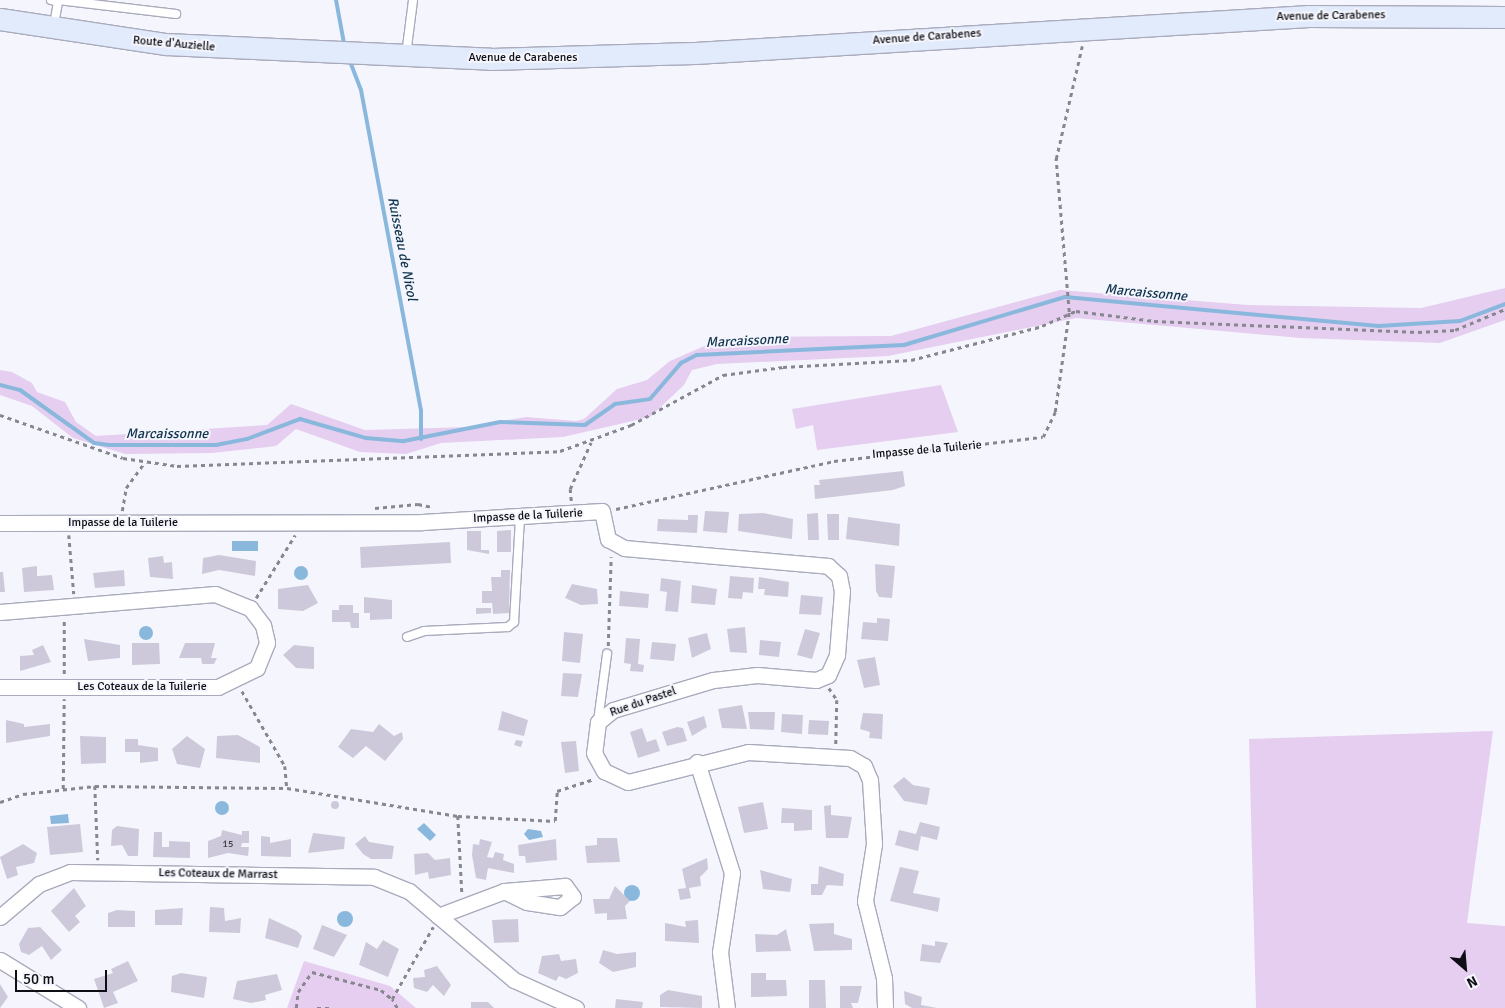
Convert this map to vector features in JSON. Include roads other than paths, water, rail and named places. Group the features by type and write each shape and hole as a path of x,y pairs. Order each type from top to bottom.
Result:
{"street":[{"name":"Avenue de Carabenes","path":"349,55 406,57 640,56 1309,16 1505,17"},
{"name":"Route d'Auzielle","path":"0,19 53,29 166,44 349,55"},
{"name":"Impasse de la Tuilerie","path":"0,523 303,522 520,517 602,511 606,532 615,546 828,566 839,576 842,591 835,664 822,678"},
{"name":"Les Coteaux de la Tuilerie","path":"0,612 201,594 227,597 250,608 263,625 268,643 257,668 237,681 209,688 0,687"},
{"name":"Rue du Pastel","path":"696,762 638,782 619,780 604,771 594,753 598,722 613,710 713,680 757,675 822,678"},
{"path":"727,1008 720,952 732,873 696,762 748,752 836,757 858,761 870,780 874,844 865,901 884,978 885,1008"},
{"name":"Les Coteaux de Marrast","path":"0,917 47,879 99,872 374,877 399,884 514,980 576,1008"},
{"path":"438,916 463,904 504,891"},
{"path":"0,960 78,1008"}],"lane":[{"path":"406,57 413,0"},
{"path":"53,29 56,1 176,14"},
{"path":"407,637 424,631 508,627 514,622 520,517"},
{"path":"598,722 607,654"}],"water":[{"path":"232,541 258,541 258,551 232,551"},
{"path":"298,566 304,566 308,573 304,580 298,580 294,576 294,570"},
{"path":"143,626 149,626 153,633 149,640 143,640 139,636 139,630"},
{"path":"219,801 225,801 229,808 225,815 219,815 215,811 215,805"},
{"path":"68,814 69,823 51,824 50,816"},
{"path":"424,823 436,835 430,841 417,829"},
{"path":"528,829 541,831 543,837 529,840 524,834"},
{"path":"629,885 635,885 640,890 638,899 629,901 624,896 624,890"},
{"path":"345,911 353,919 345,927 337,919"}],"waterway":[{"name":"Ruisseau de Nicol","path":"336,0 344,43"},
{"name":"Ruisseau de Nicol","path":"351,64 361,90 421,410 421,439"},
{"name":"Marcaissonne","path":"0,385 20,390 94,443 109,445 216,445 247,439 300,419 366,438 404,441 500,422 585,425 615,404 650,399 681,363 697,355 904,345 1065,297 1379,326 1460,321 1505,304"}]}
